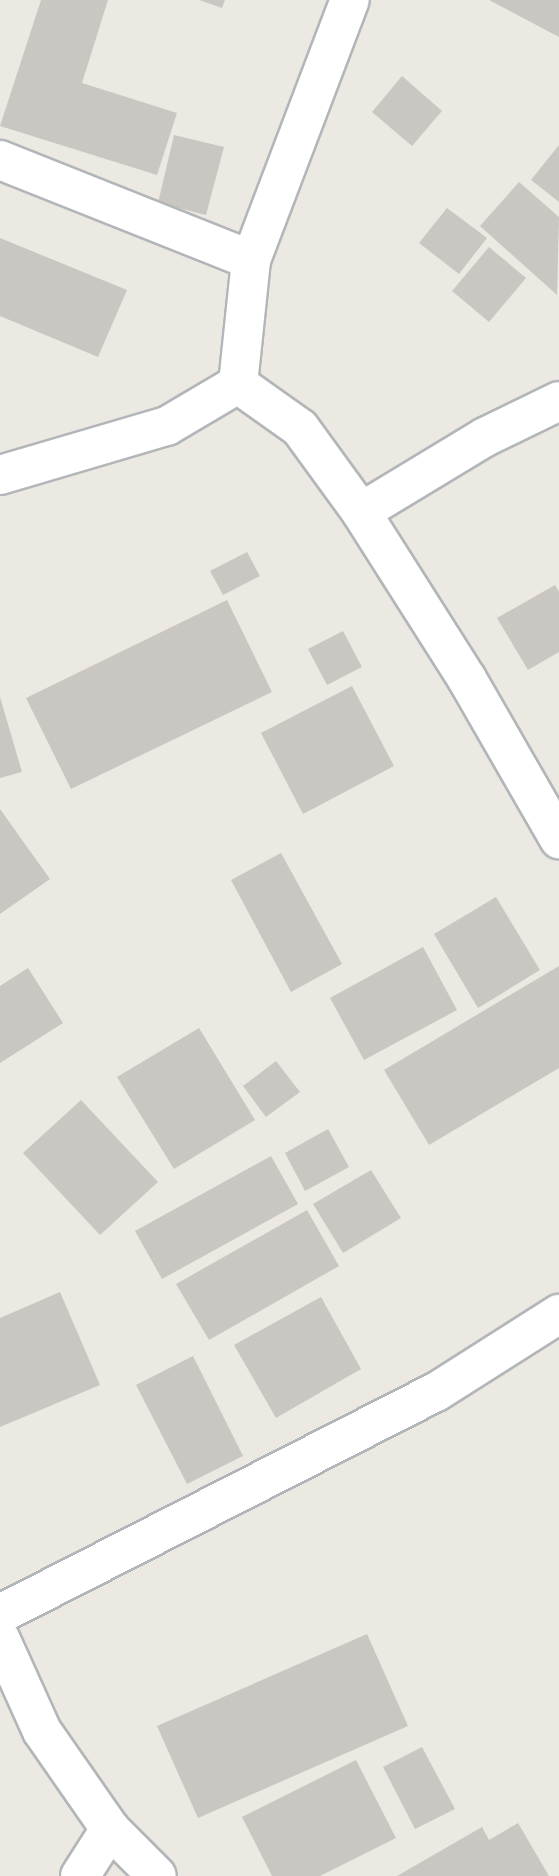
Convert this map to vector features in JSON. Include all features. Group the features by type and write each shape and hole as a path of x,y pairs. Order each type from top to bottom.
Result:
{"street":[{"path":"238,384 251,260 350,0"},
{"path":"0,160 251,260"},
{"path":"0,475 167,426 238,384"},
{"path":"238,384 300,428 361,512 467,679 559,839"},
{"path":"361,512 485,437 559,401"},
{"path":"0,1614 436,1392 559,1314"},
{"path":"0,1638 42,1731 110,1829 157,1876"},
{"path":"80,1876 110,1829"}],"building":[{"path":"41,0 108,0 82,83 177,113 157,175 0,126"},
{"path":"199,0 225,0 222,8"},
{"path":"489,0 559,0 559,37"},
{"path":"402,76 442,111 412,146 372,112"},
{"path":"174,135 224,147 206,215 158,203"},
{"path":"559,145 559,202 531,180"},
{"path":"519,182 559,217 557,295 480,226"},
{"path":"447,208 487,238 459,274 419,243"},
{"path":"0,238 127,290 98,357 0,316"},
{"path":"489,247 526,278 489,322 452,291"},
{"path":"247,552 260,576 223,595 210,571"},
{"path":"555,585 559,592 559,652 528,670 497,618"},
{"path":"227,600 272,692 71,789 26,698"},
{"path":"343,631 362,667 327,685 308,649"},
{"path":"352,686 394,766 303,814 261,733"},
{"path":"0,697 22,772 0,778"},
{"path":"0,809 50,879 0,914"},
{"path":"281,853 342,964 291,992 231,880"},
{"path":"496,897 540,970 478,1008 434,934"},
{"path":"423,947 457,1010 364,1060 330,998"},
{"path":"559,966 559,1068 429,1145 384,1070"},
{"path":"28,968 63,1023 0,1063 0,986"},
{"path":"199,1028 255,1120 174,1169 117,1077"},
{"path":"276,1061 300,1092 266,1117 243,1086"},
{"path":"81,1100 158,1182 100,1235 23,1153"},
{"path":"328,1129 349,1167 305,1191 285,1153"},
{"path":"271,1156 298,1204 162,1279 135,1231"},
{"path":"371,1170 401,1218 343,1253 313,1204"},
{"path":"307,1210 339,1266 209,1340 176,1284"},
{"path":"60,1292 100,1385 0,1427 0,1318"},
{"path":"321,1297 361,1369 276,1418 234,1345"},
{"path":"193,1356 243,1456 187,1484 136,1385"},
{"path":"367,1634 408,1726 198,1818 157,1726"},
{"path":"422,1747 455,1809 415,1829 383,1767"},
{"path":"356,1760 396,1838 320,1876 272,1876 242,1817"},
{"path":"518,1823 549,1876 397,1876 482,1827 489,1840"}]}
